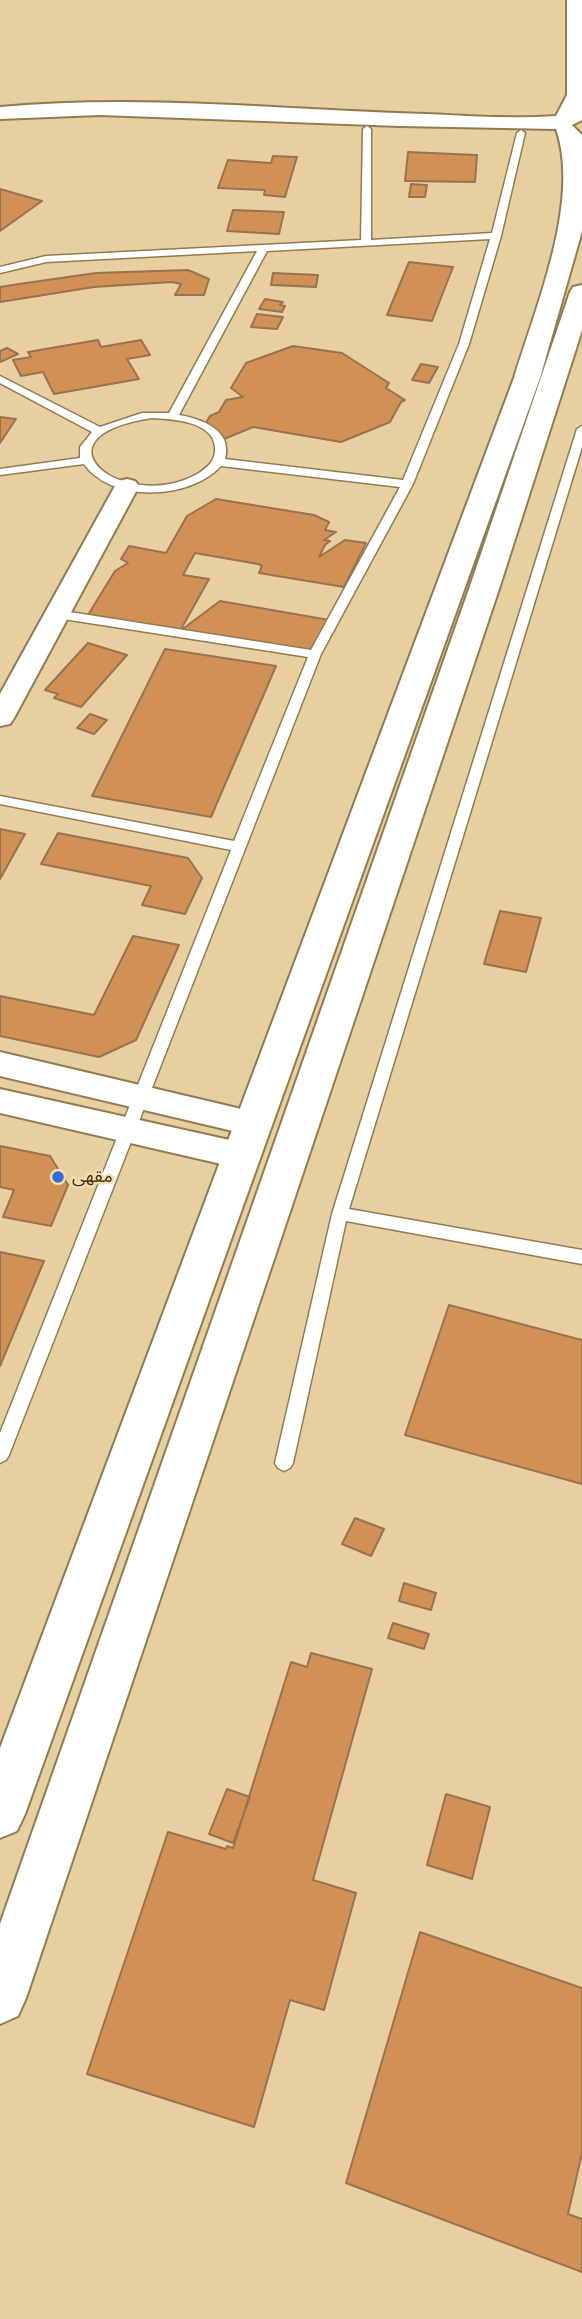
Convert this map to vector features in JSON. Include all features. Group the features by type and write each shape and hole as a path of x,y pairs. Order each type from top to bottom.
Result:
{"main road":[{"path":"0,1814 527,378 571,229 577,0"},
{"path":"0,113 58,108 115,108 533,124 574,120"},
{"path":"0,122 104,116 521,134 574,120"},
{"path":"0,1998 484,589 582,292"}],"street":[{"path":"0,718 127,486"},
{"path":"0,1064 141,1097 249,1140"},
{"path":"0,1101 128,1130 249,1140"}],"lane":[{"path":"366,242 368,129"},
{"path":"0,1455 316,654 407,484 464,344 496,236 521,134"},
{"path":"0,271 46,259 496,236"},
{"path":"173,416 265,246"},
{"path":"0,379 99,431"},
{"path":"173,416 200,424 218,438 222,450 219,461 208,472 182,484 149,488 127,486 101,475 87,460 86,450 90,440 99,431 132,417 173,416"},
{"path":"285,1463 340,1214 582,429"},
{"path":"0,472 87,460"},
{"path":"219,461 407,484"},
{"path":"57,614 316,654"},
{"path":"0,800 240,847"},
{"path":"340,1214 582,1257"}],"building":[{"path":"408,152 477,155 475,182 405,181"},
{"path":"273,156 297,157 285,197 264,195 265,190 218,188 228,160 271,163"},
{"path":"411,184 427,185 425,197 409,197"},
{"path":"0,189 42,201 0,231"},
{"path":"233,210 284,212 279,234 227,231"},
{"path":"409,262 453,267 432,321 387,315"},
{"path":"188,270 209,279 204,295 175,295 181,284 172,282 94,287 0,302 0,287 96,273"},
{"path":"273,273 318,275 316,287 271,285"},
{"path":"265,299 283,302 280,305 285,306 282,312 259,309"},
{"path":"257,314 283,317 277,329 251,327"},
{"path":"98,340 101,347 141,340 150,355 127,359 139,379 54,394 43,372 21,376 13,360 31,357 28,352"},
{"path":"293,346 342,353 389,383 386,388 405,400 401,402 390,422 341,442 253,427 224,439 204,426 210,416 219,412 226,400 243,397 231,388 246,363"},
{"path":"7,348 18,354 0,362 0,351"},
{"path":"421,364 438,367 429,383 412,380"},
{"path":"0,417 16,419 0,443"},
{"path":"216,499 314,515 329,522 325,530 336,532 324,540 330,541 319,557 345,540 366,543 344,587 259,573 262,566 258,564 195,553 183,575 209,579 180,631 220,601 329,620 312,655 88,615 115,571 128,563 121,559 129,546 166,553 187,516"},
{"path":"88,643 127,655 81,707 54,698 58,694 45,690"},
{"path":"165,649 276,666 211,817 92,796"},
{"path":"90,714 107,720 94,734 77,728"},
{"path":"0,829 25,834 0,879"},
{"path":"58,833 188,858 202,878 185,914 142,905 151,886 41,864"},
{"path":"500,911 541,918 526,972 484,964"},
{"path":"133,936 179,945 136,1040 99,1057 0,1036 0,996 94,1015"},
{"path":"0,1146 50,1156 68,1185 51,1226 3,1217 14,1190 0,1187"},
{"path":"0,1252 44,1261 0,1366"},
{"path":"449,1305 582,1340 582,1484 405,1435"},
{"path":"355,1518 384,1529 371,1556 342,1544"},
{"path":"404,1583 436,1593 431,1610 399,1601"},
{"path":"393,1623 429,1634 424,1649 388,1638"},
{"path":"311,1653 372,1669 313,1880 356,1893 324,2010 290,2000 254,2127 87,2074 168,1832 226,1849 227,1846 233,1848 291,1662 307,1667"},
{"path":"227,1789 250,1797 233,1843 209,1834"},
{"path":"446,1794 490,1807 472,1879 427,1865"},
{"path":"420,1932 582,1988 582,2153 568,2214 582,2219 582,2272 346,2183"}],"place":[{"name":"مقهى","path":"58,1177"}]}
